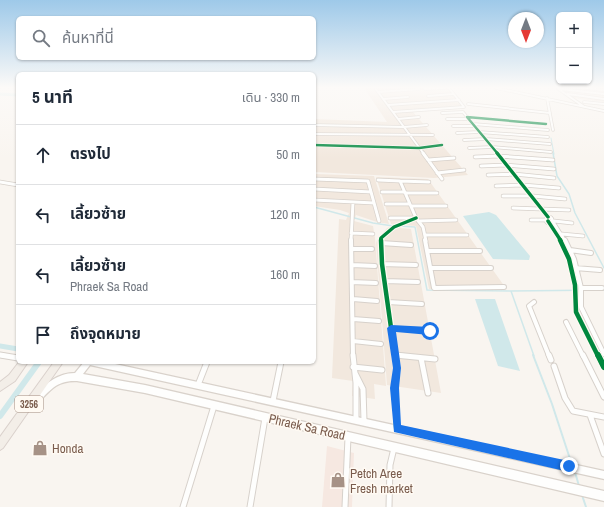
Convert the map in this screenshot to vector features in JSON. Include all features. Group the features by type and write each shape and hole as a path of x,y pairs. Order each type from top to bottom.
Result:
{"main road":[{"path":"0,387 17,364"},
{"path":"0,387 12,378 22,364"},
{"path":"10,431 57,364"},
{"name":"3256","path":"0,445 57,364"},
{"path":"77,377 87,364"},
{"name":"Phraek Sa Road","path":"98,364 360,420 604,475"},
{"name":"Phraek Sa Road","path":"22,414 55,381 67,377 77,377 145,389 604,496"}],"street":[{"path":"393,112 398,112"},
{"path":"393,112 442,179"},
{"path":"442,113 463,112 542,208 547,220 558,235 565,250 571,266 575,292 575,308 604,367"},
{"path":"538,112 550,113 553,130"},
{"path":"398,119 419,117"},
{"path":"448,119 468,118 546,124"},
{"path":"316,125 404,127 427,125"},
{"path":"453,126 474,125 548,130"},
{"path":"457,133 478,132 548,137"},
{"path":"316,134 433,135"},
{"path":"464,140 550,144"},
{"path":"316,145 419,148 442,145"},
{"path":"469,148 492,147 551,152"},
{"path":"475,157 499,156 553,160"},
{"path":"428,160 454,158"},
{"path":"481,166 506,165 554,169"},
{"path":"437,172 464,170"},
{"path":"488,175 514,174 554,178"},
{"path":"316,179 368,181 379,221"},
{"path":"378,180 429,182"},
{"path":"400,181 410,205 423,227 434,288 504,287"},
{"path":"0,182 16,185"},
{"path":"496,186 523,185 559,188"},
{"path":"316,189 371,192"},
{"path":"382,192 437,193"},
{"path":"504,196 533,196 564,199"},
{"path":"316,200 374,203"},
{"path":"353,202 351,234 354,369 360,420"},
{"path":"386,204 446,206"},
{"path":"513,208 569,210"},
{"path":"390,218 456,220"},
{"path":"397,429 395,388 397,368 382,264 381,238 394,227 417,219"},
{"path":"531,220 572,223"},
{"path":"553,221 571,250 577,268 581,290 581,307 604,354"},
{"path":"351,234 373,234"},
{"path":"562,234 583,236"},
{"path":"425,235 467,235"},
{"path":"381,243 411,245"},
{"path":"352,249 372,249"},
{"path":"565,250 591,252"},
{"path":"428,251 480,251"},
{"path":"382,264 416,265"},
{"path":"352,265 375,266"},
{"path":"571,266 600,270"},
{"path":"431,268 491,268"},
{"path":"385,281 418,282"},
{"path":"352,282 376,283"},
{"path":"581,290 602,288"},
{"path":"353,299 377,301"},
{"path":"388,302 422,304"},
{"path":"534,302 529,306 531,312 570,407 573,411 604,417"},
{"path":"353,319 379,321"},
{"path":"580,320 587,320"},
{"path":"566,322 604,397"},
{"path":"391,328 430,331"},
{"path":"354,341 381,344"},
{"path":"592,344 599,344"},
{"path":"0,355 16,358"},
{"path":"395,355 435,359"},
{"path":"421,358 428,393"},
{"path":"198,385 206,364"},
{"path":"273,401 281,364"},
{"path":"354,369 382,370"},
{"path":"354,369 361,379 363,387 360,420"},
{"path":"183,507 214,405"},
{"path":"590,415 604,454"},
{"path":"250,507 266,417"},
{"path":"345,507 348,436"},
{"path":"389,507 390,465 394,447"}],"shaded area":[{"path":"380,112 417,112 413,112 468,175 434,178 316,172 316,119 387,122"},
{"path":"316,174 374,176 389,224 377,222 356,215 354,221 373,226 375,238 386,386 374,384 375,399 352,396 353,381 332,378 339,219 346,220 349,213 316,206"},
{"path":"376,177 428,179 505,287 429,289 416,226 405,225 400,228 411,229 441,393 387,385 376,243 387,228 394,225 391,224"},
{"name":"Petch Aree Fresh market","path":"327,446 354,453 352,507 322,507"}],"water":[{"path":"489,212 496,215 530,256 529,260 493,259 463,216"},
{"path":"475,299 495,299 520,371 498,366"}],"waterway":[{"path":"551,138 554,154"},
{"path":"553,153 557,176 569,194 575,213 604,268"},
{"path":"316,208 373,223 393,226"},
{"path":"399,226 415,227 427,290 511,291"},
{"path":"511,291 604,290"},
{"path":"511,291 534,356"},
{"path":"0,346 16,349"},
{"path":"533,355 552,404 572,465"},
{"path":"0,416 38,364"},
{"path":"575,472 579,486"},
{"path":"582,495 586,507"}],"cycle path":[{"path":"546,124 467,117 533,196 548,217"},
{"path":"316,145 419,148 442,145"},
{"path":"397,429 395,388 397,368 382,264 381,238 394,227 416,218"},
{"path":"548,221 558,235 569,259 575,285 576,312 604,367"}],"place":[{"name":"Honda","path":"40,448"},
{"name":"Petch Aree Fresh market","path":"338,480"}],"route":[{"path":"430,331 391,328 397,368 395,380 397,429 569,466"}]}
